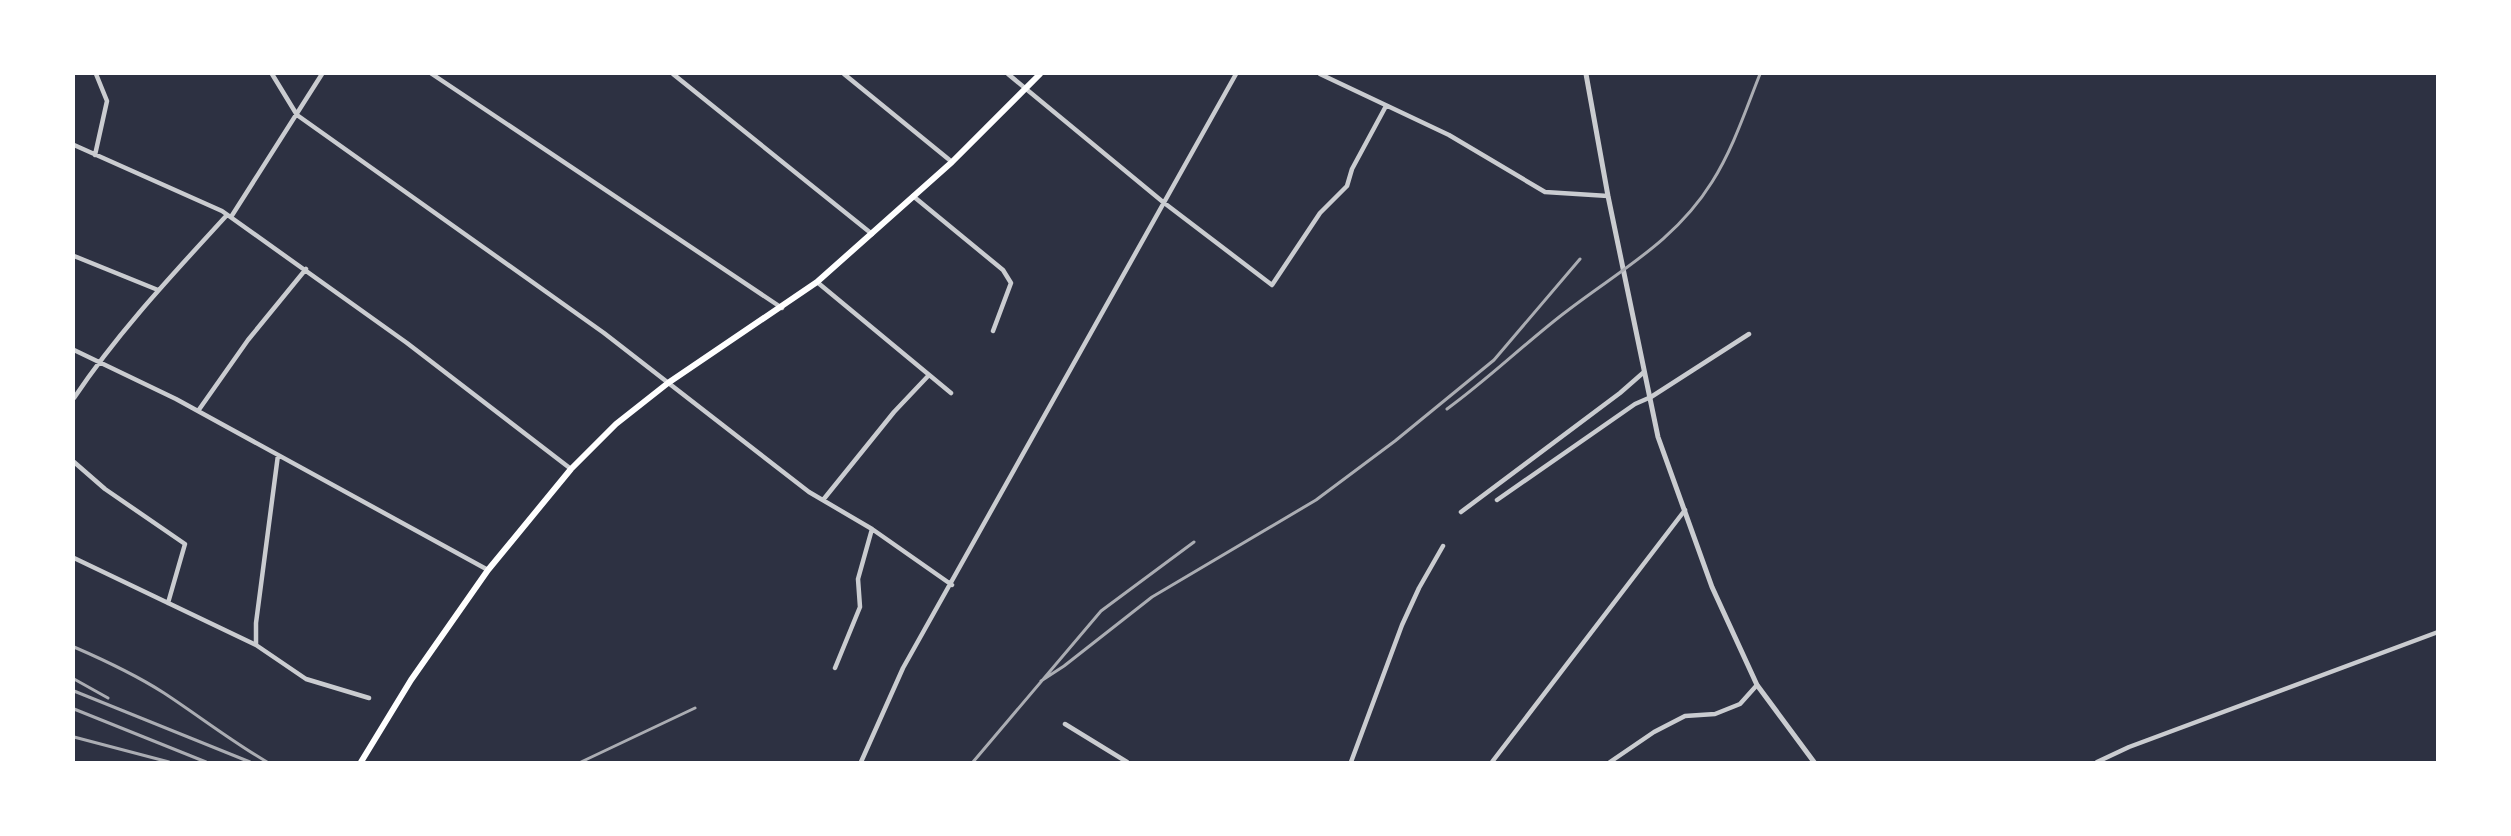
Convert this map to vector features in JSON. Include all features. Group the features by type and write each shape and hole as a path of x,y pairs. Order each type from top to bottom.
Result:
{"main road":[{"path":"361,762 411,680 488,570 572,469 616,424 668,383 782,308 817,282 952,162 1040,74"}],"street":[{"path":"95,154 107,102 96,74"},
{"path":"272,74 297,115 595,326 822,500 872,529 952,585"},
{"path":"74,398 98,362 158,290 229,216 322,74"},
{"path":"432,74 782,308"},
{"path":"673,74 872,234"},
{"path":"844,74 952,162"},
{"path":"1008,74 1162,202 1272,285 1320,213 1347,186 1352,169 1386,106"},
{"path":"861,762 903,668 952,585 1162,202 1236,74"},
{"path":"1320,74 1449,135 1545,192 1608,196"},
{"path":"1586,74 1608,196 1658,437 1686,508 1712,587 1757,685 1814,762"},
{"path":"74,145 229,216 407,342 572,469"},
{"path":"913,196 1003,270 1011,283 993,331"},
{"path":"74,256 158,290"},
{"path":"198,411 248,340 306,269"},
{"path":"817,282 951,393"},
{"path":"1497,500 1635,404 1651,397 1749,334"},
{"path":"74,350 198,411 488,570"},
{"path":"1461,512 1620,393 1644,372"},
{"path":"822,500 894,412 929,375"},
{"path":"256,645 256,623 278,455"},
{"path":"74,462 105,489 185,544 168,603"},
{"path":"1492,762 1686,508"},
{"path":"835,668 860,607 858,579 872,529"},
{"path":"1351,762 1402,625 1419,588 1443,546"},
{"path":"74,558 256,645 306,679 369,698"},
{"path":"2097,762 2129,747 2438,632"},
{"path":"1611,762 1654,732 1685,716 1715,714 1740,704 1757,685"},
{"path":"1065,724 1127,762"}],"railway":[{"path":"1447,409 1563,314 1644,255 1680,222 1697,203 1720,169 1739,129 1760,74"},
{"path":"1041,681 1064,666 1152,597 1316,500 1395,441 1494,360 1580,259"},
{"path":"973,762 1101,611 1194,542"},
{"path":"74,647 153,686 267,762"},
{"path":"74,679 108,698"},
{"path":"74,691 250,762"},
{"path":"581,762 695,708"},
{"path":"74,709 206,762"},
{"path":"74,737 169,762"}]}
